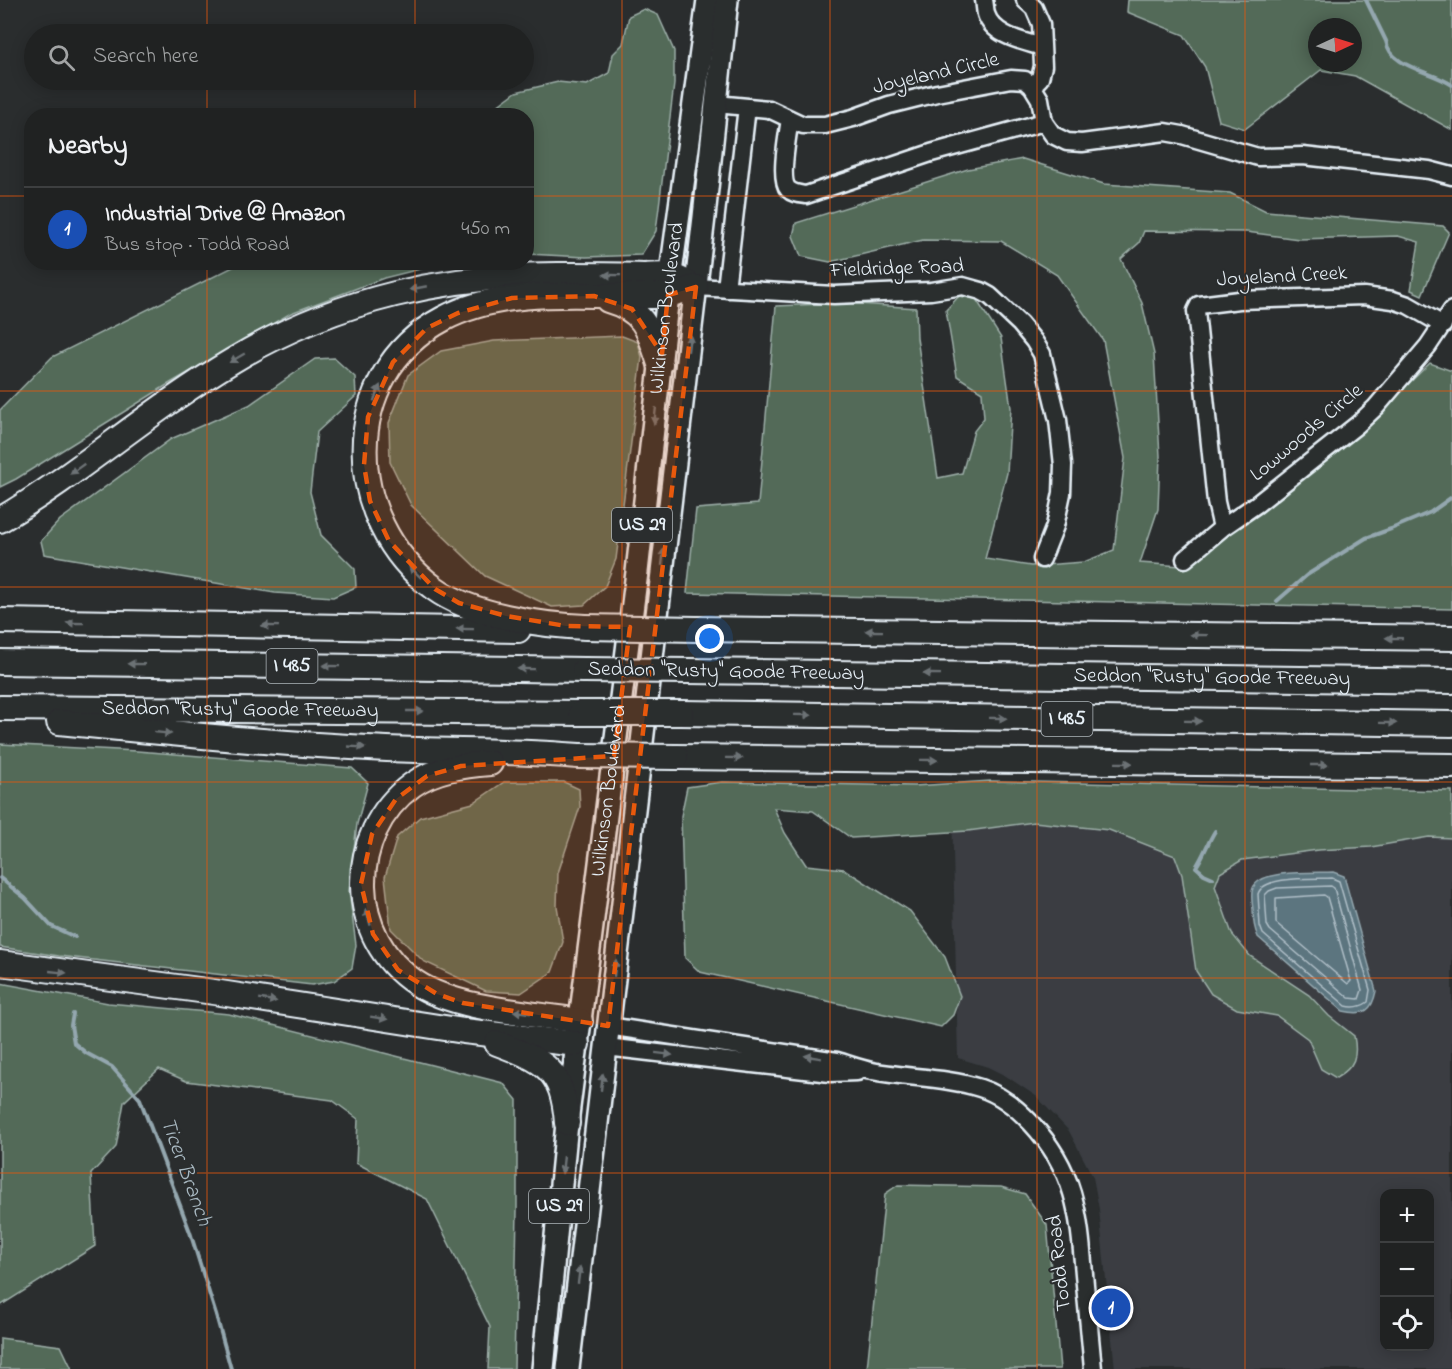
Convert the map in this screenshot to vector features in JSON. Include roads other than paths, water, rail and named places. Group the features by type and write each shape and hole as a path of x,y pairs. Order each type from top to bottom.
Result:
{"highway":[{"path":"0,520 39,496 188,389 232,361 324,316 404,291 484,278 556,274 696,287"},
{"path":"576,626 490,613 459,603 417,575 389,541 370,501 364,465 368,417 385,375 409,344 427,328 458,313 512,298 554,295 594,296 670,286"},
{"path":"594,296 632,309 649,331 660,364"},
{"path":"0,621 529,630 576,626 1452,638"},
{"name":"Seddon \"Rusty\" Goode Freeway","path":"0,662 1452,681"},
{"name":"Seddon \"Rusty\" Goode Freeway","path":"0,708 581,712 1452,724"},
{"path":"0,717 298,744 390,749 542,752 579,756 1452,766"},
{"path":"578,1033 463,1003 417,984 398,970 373,933 367,915 362,884 366,852 372,834 383,815 412,785 435,773 461,766 579,756"},
{"path":"0,963 214,992 464,1031 578,1033"},
{"path":"464,1031 520,1052 552,1072 560,1084 565,1101 567,1123"}],"main road":[{"name":"Wilkinson Boulevard","path":"543,1369 567,1123 635,583 660,364 708,0"},
{"path":"704,217 703,143 717,5 715,0"},
{"name":"Wilkinson Boulevard","path":"568,1369 728,0"},
{"path":"578,1033 608,1026"},
{"path":"578,1033 606,1047"}],"street":[{"path":"1025,0 1034,8 1041,24 1043,66 1040,78 1032,86 1040,99 1044,122 1053,135 1067,142 1082,143 1165,132 1258,157 1303,156 1429,170 1452,176"},
{"path":"986,1 986,14 992,25 1004,34 1042,47"},
{"name":"Joyeland Circle","path":"716,104 769,110 803,125 825,125 889,105 1011,79 1025,80 1032,86"},
{"path":"726,289 747,107"},
{"path":"790,119 784,178 787,188 795,194 806,195 931,153 1044,122"},
{"name":"Fieldridge Road","path":"696,287 834,296 913,292 963,286 990,296 1020,324 1038,347 1046,363 1058,420 1063,465 1062,493 1055,526 1042,559"},
{"name":"Joyeland Creek","path":"1222,528 1216,502 1196,311 1199,305 1239,300 1364,296 1393,300 1408,305 1443,325"},
{"path":"1443,325 1452,310"},
{"name":"Lowwoods Circle","path":"1185,559 1370,413 1409,369 1443,325"},
{"name":"Todd Road","path":"608,1026 837,1061 870,1071 955,1082 1002,1098 1023,1114 1049,1144 1067,1175 1077,1207 1093,1369"},
{"name":"Todd Road","path":"606,1047 830,1073 870,1071"}],"water":[{"path":"1333,872 1344,876 1376,991 1370,1007 1357,1013 1343,1011 1258,937 1255,927 1252,894 1254,886 1260,881 1279,874"}],"waterway":[{"path":"1366,0 1389,50 1395,57 1413,68 1452,85"},
{"path":"1277,601 1307,575 1366,538 1431,512 1452,497"},
{"path":"1213,878 1196,867 1215,831"},
{"name":"Ticer Branch","path":"0,878 25,898 51,926 75,937"},
{"name":"Ticer Branch","path":"73,1014 71,1025 74,1043 86,1053 112,1067 140,1099 190,1232 231,1369"}],"place":[{"name":"Industrial Drive @ Amazon","path":"1111,1308"}]}
